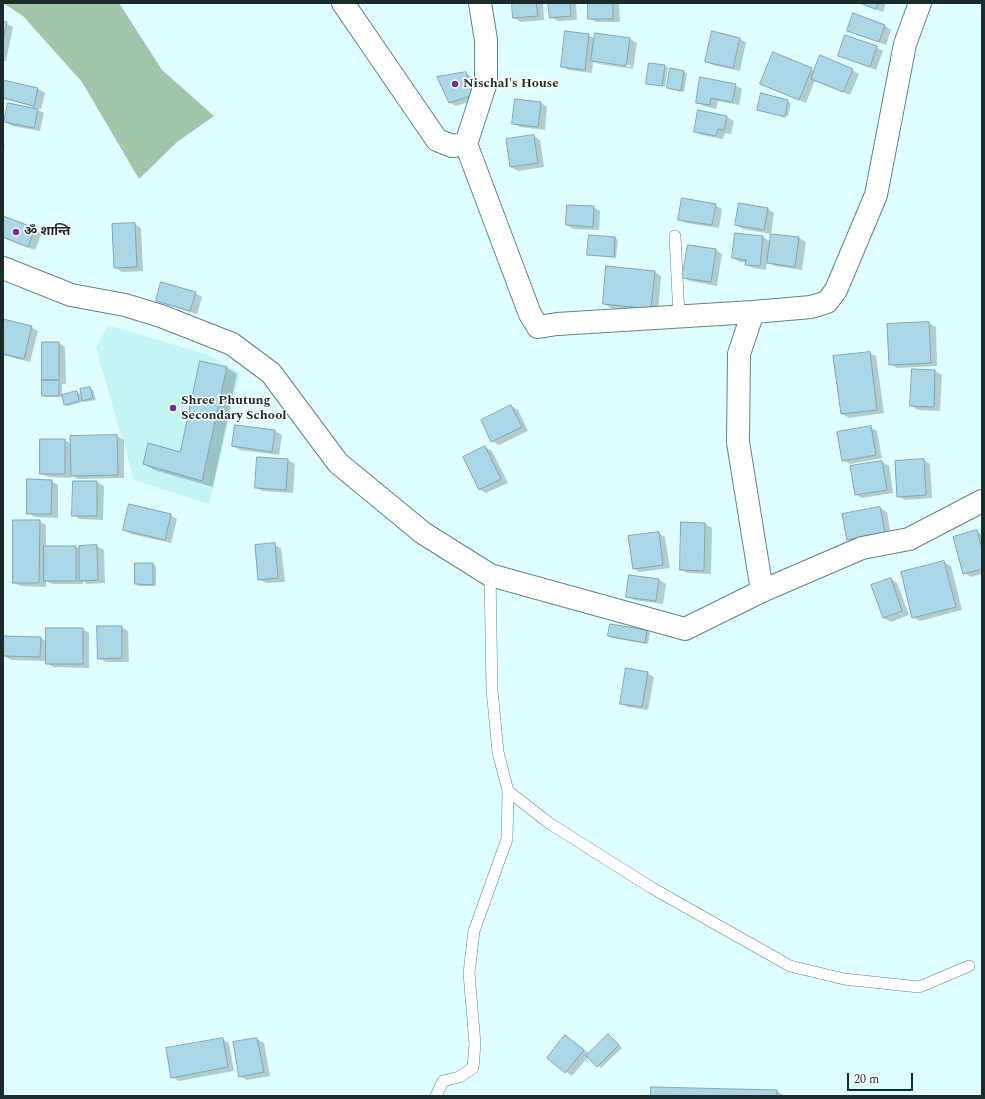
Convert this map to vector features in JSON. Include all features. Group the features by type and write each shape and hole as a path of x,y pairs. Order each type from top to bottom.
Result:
{"street":[{"path":"343,3 438,140 452,146 466,144"},
{"path":"480,3 486,40 486,82 466,144 530,314 538,327 811,307 827,302 836,290 876,195 905,44 920,3"},
{"path":"3,268 71,295 125,305 162,316 232,344 271,373 338,463 423,533 490,575 684,629 762,591 862,548 909,539 982,501"},
{"path":"753,312 739,354 738,442 762,591"}],"lane":[{"path":"675,236 679,317"},
{"path":"436,1096 444,1081 459,1077 473,1068 475,1044 469,973 474,931 507,839 508,791 498,752 493,698 490,575"},
{"path":"508,791 549,823 652,888 790,966 844,979 918,987 969,966"}],"shaded area":[{"name":"Shree Phutung Secondary School","path":"108,325 209,355 240,373 209,504 134,480 96,348"}],"green space":[{"path":"3,3 119,3 162,70 214,116 177,142 139,179 82,82 23,16"}],"building":[{"path":"512,3 536,3 538,16 513,18"},
{"path":"548,3 570,3 571,16 550,18"},
{"path":"588,3 613,3 613,19 588,19"},
{"path":"860,3 878,3 876,9"},
{"path":"853,13 885,25 879,42 847,31"},
{"path":"3,21 7,22 3,40"},
{"path":"565,31 589,34 585,70 561,67"},
{"path":"712,31 740,38 733,68 705,62"},
{"path":"595,33 630,38 626,66 591,61"},
{"path":"845,35 877,46 870,67 838,56"},
{"path":"773,52 812,68 799,100 760,84"},
{"path":"820,55 853,69 843,92 811,79"},
{"path":"649,63 665,65 662,86 646,84"},
{"path":"670,68 684,71 681,91 667,88"},
{"name":"Nischal's House","path":"466,72 473,95 449,103 437,77"},
{"path":"700,77 736,84 732,102 711,98 710,105 696,103"},
{"path":"3,80 38,88 34,106 3,98"},
{"path":"761,93 788,100 785,117 757,110"},
{"path":"515,99 541,102 538,127 512,124"},
{"path":"8,103 38,109 34,128 4,122"},
{"path":"698,110 727,116 724,130 718,129 716,136 694,132"},
{"path":"534,135 538,163 510,167 506,139"},
{"path":"682,198 716,204 712,225 678,220"},
{"path":"739,203 768,208 764,230 735,225"},
{"path":"567,205 594,206 593,227 566,225"},
{"path":"3,216 35,228 28,247 3,237"},
{"path":"135,223 137,267 114,268 112,224"},
{"path":"735,233 763,236 760,266 745,265 746,260 732,258"},
{"path":"771,234 799,237 795,267 767,263"},
{"path":"589,235 615,237 614,257 587,255"},
{"path":"688,245 716,249 711,282 682,278"},
{"path":"606,266 655,271 651,309 603,304"},
{"path":"161,282 196,292 190,311 156,301"},
{"path":"3,319 32,326 24,359 3,354"},
{"path":"929,322 931,363 889,365 887,324"},
{"path":"42,342 59,342 59,380 42,380"},
{"path":"870,352 877,410 841,414 833,356"},
{"path":"200,361 227,367 202,481 143,464 148,443 180,452"},
{"path":"912,369 935,370 934,407 910,406"},
{"path":"42,380 59,380 59,396 42,396"},
{"path":"90,387 93,398 82,401 80,389"},
{"path":"77,391 79,401 64,405 62,395"},
{"path":"511,405 522,427 491,442 481,420"},
{"path":"235,425 275,430 272,452 232,446"},
{"path":"871,426 876,455 842,461 837,432"},
{"path":"117,435 118,475 71,476 70,436"},
{"path":"40,439 65,439 65,474 40,474"},
{"path":"485,446 501,479 479,490 463,457"},
{"path":"257,457 288,459 286,490 255,488"},
{"path":"924,459 926,495 897,497 895,461"},
{"path":"882,461 887,490 855,495 850,466"},
{"path":"27,479 52,480 51,514 27,514"},
{"path":"73,481 97,481 97,516 72,516"},
{"path":"129,504 171,514 165,540 123,530"},
{"path":"880,507 885,532 847,540 842,514"},
{"path":"13,520 40,520 39,583 13,583"},
{"path":"681,522 705,523 704,571 680,570"},
{"path":"977,530 982,549 982,569 963,574 953,537"},
{"path":"659,532 663,565 633,569 628,536"},
{"path":"275,543 278,578 258,580 255,545"},
{"path":"97,545 98,580 79,581 79,546"},
{"path":"44,546 76,546 76,581 44,581"},
{"path":"944,561 956,607 912,618 901,572"},
{"path":"135,563 153,563 153,585 135,584"},
{"path":"629,575 659,579 656,601 626,597"},
{"path":"891,578 902,611 883,618 871,585"},
{"path":"610,624 647,630 645,643 608,636"},
{"path":"97,626 122,626 122,658 98,659"},
{"path":"46,628 83,628 83,664 46,664"},
{"path":"3,636 41,637 40,657 3,656"},
{"path":"626,668 648,672 642,707 620,704"},
{"path":"608,1034 619,1045 597,1067 586,1056"},
{"path":"565,1035 584,1050 565,1073 547,1058"},
{"path":"223,1038 228,1067 171,1078 166,1048"},
{"path":"257,1038 264,1072 239,1077 233,1042"},
{"path":"651,1087 777,1090 777,1096 651,1096"}],"place":[{"name":"Nischal's House","path":"455,84"},
{"name":"ॐ शान्ति","path":"16,232"},
{"name":"Shree Phutung Secondary School","path":"173,408"}]}
